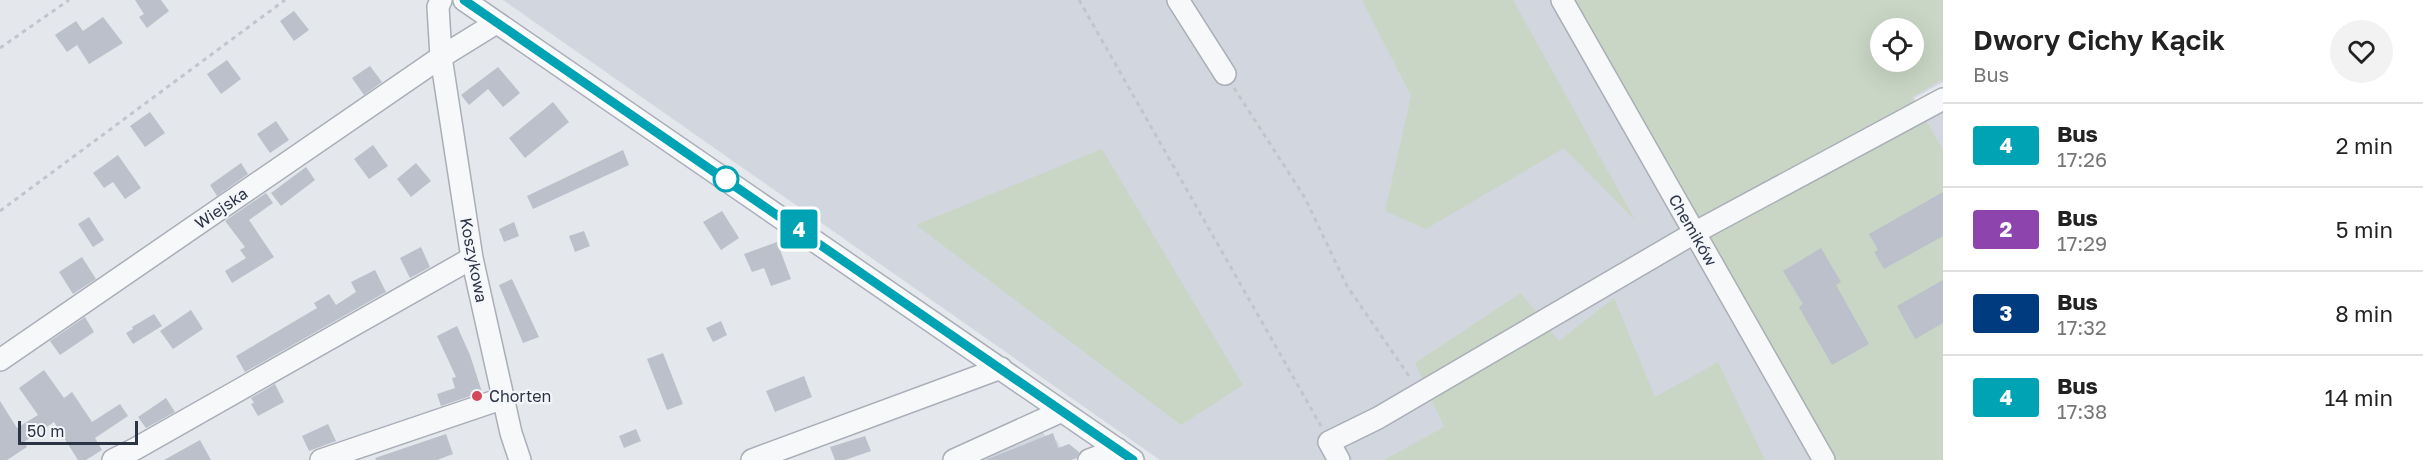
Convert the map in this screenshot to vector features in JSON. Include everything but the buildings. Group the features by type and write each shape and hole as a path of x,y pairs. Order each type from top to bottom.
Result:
{"street":[{"name":"Koszykowa","path":"441,0 438,7 441,57 472,258 511,433 520,460"},
{"path":"464,0 1126,455"},
{"path":"1178,0 1225,74"},
{"name":"Chemików","path":"1562,0 1824,460"},
{"path":"441,57 496,22"},
{"name":"Wiejska","path":"0,360 441,57"},
{"path":"1334,451 1378,418 1694,232 1943,99"},
{"path":"113,460 146,444 472,258"},
{"path":"752,460 1001,368"},
{"path":"321,460 504,398"},
{"path":"954,460 1062,411"},
{"path":"1089,460 1126,455"}],"path":[{"path":"0,48 69,0"},
{"path":"0,211 285,0"},
{"path":"1079,0 1334,451"},
{"path":"1225,74 1305,198 1347,286 1420,393"}],"shaded area":[{"path":"503,0 1943,0 1943,82 1914,98 1924,115 1943,104 1943,460 1160,460"},
{"path":"1042,429 1048,444 1057,440 1066,460 961,460"}],"green space":[{"path":"1362,0 1513,0 1635,220 1564,148 1426,229 1385,211 1411,96"},
{"path":"1574,0 1943,0 1943,79 1912,97 1943,150 1943,460 1835,460"},
{"path":"1102,149 1243,385 1181,425 916,225"},
{"path":"1521,293 1559,341 1614,298 1655,397 1718,362 1765,460 1384,460 1444,427 1415,363"}],"bus line":[{"name":"4","path":"464,0 1133,460"}],"place":[{"name":"Chorten","path":"477,396"}]}
